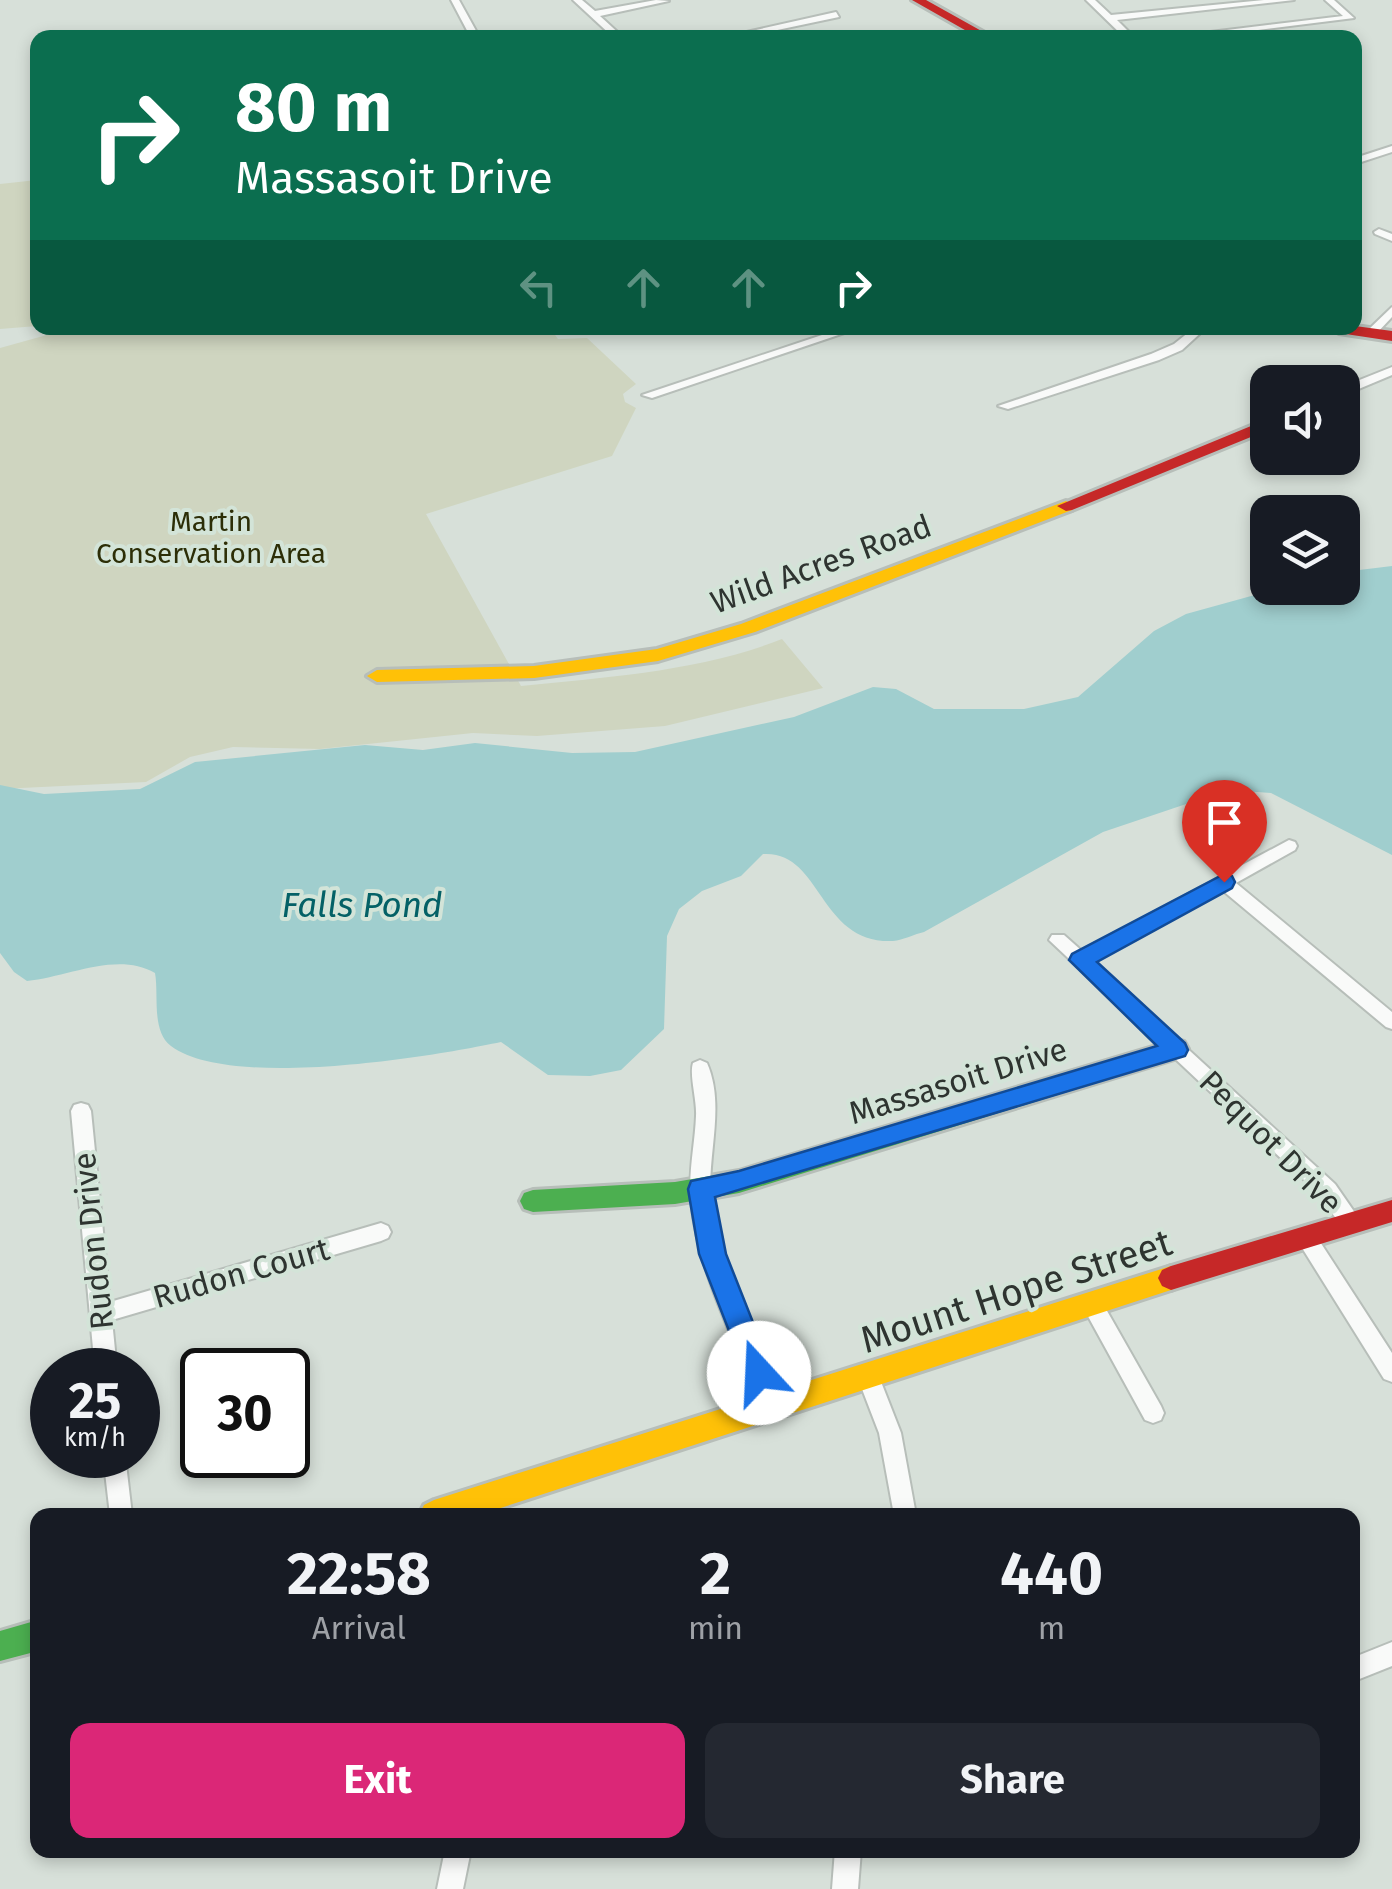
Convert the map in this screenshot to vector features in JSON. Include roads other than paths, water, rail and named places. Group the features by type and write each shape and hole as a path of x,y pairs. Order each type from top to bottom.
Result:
{"street":[{"path":"455,0 472,30"},
{"path":"576,0 611,30"},
{"path":"918,0 974,30"},
{"path":"1090,0 1122,30"},
{"path":"1109,18 1290,0"},
{"path":"1239,30 1350,18 1329,0"},
{"path":"594,14 665,1"},
{"path":"763,30 836,15"},
{"path":"1362,159 1391,149"},
{"path":"1380,232 1392,238"},
{"path":"1381,334 1392,310"},
{"path":"648,395 832,335"},
{"path":"1004,406 1156,357 1178,348 1192,335"},
{"path":"1360,384 1392,371"},
{"name":"Wild Acres Road","path":"377,676 502,674 627,662 685,648 767,622 1078,504 1250,432"},
{"path":"1080,960 1289,846"},
{"path":"1224,882 1392,1022"},
{"name":"Pequot Drive","path":"1058,940 1328,1190 1352,1223"},
{"name":"Massasoit Drive","path":"533,1201 700,1189 739,1182 1176,1050"},
{"path":"700,1068 708,1107 700,1189 713,1254 771,1407"},
{"name":"Rudon Drive","path":"81,1111 104,1348"},
{"name":"Mount Hope Street","path":"456,1508 1091,1302 1392,1210"},
{"name":"Rudon Court","path":"101,1314 381,1232"},
{"path":"1306,1237 1392,1372"},
{"path":"1091,1302 1154,1414"},
{"path":"868,1376 890,1433 903,1508"},
{"path":"117,1478 120,1508"},
{"path":"0,1646 30,1638"},
{"path":"1360,1667 1392,1654"},
{"path":"450,1889 456,1858"},
{"path":"845,1889 847,1858"}],"water":[{"name":"Falls Pond","path":"1392,566 1392,855 1271,793 1243,791 1201,799 1103,832 924,932 893,941 868,938 849,928 798,866 782,857 763,854 741,876 702,891 679,909 667,936 664,1029 621,1070 590,1076 548,1075 501,1042 332,1066 237,1066 199,1059 165,1039 158,1022 155,973 125,964 109,965 27,981 14,972 0,953 0,785 44,794 140,789 195,762 365,745 423,750 475,743 572,753 635,752 794,717 873,687 896,689 934,709 1024,709 1078,697 1154,631 1186,614 1250,596 1250,605 1360,605 1360,570"}],"park label":[{"name":"Martin Conservation Area","path":"211,537"}]}
